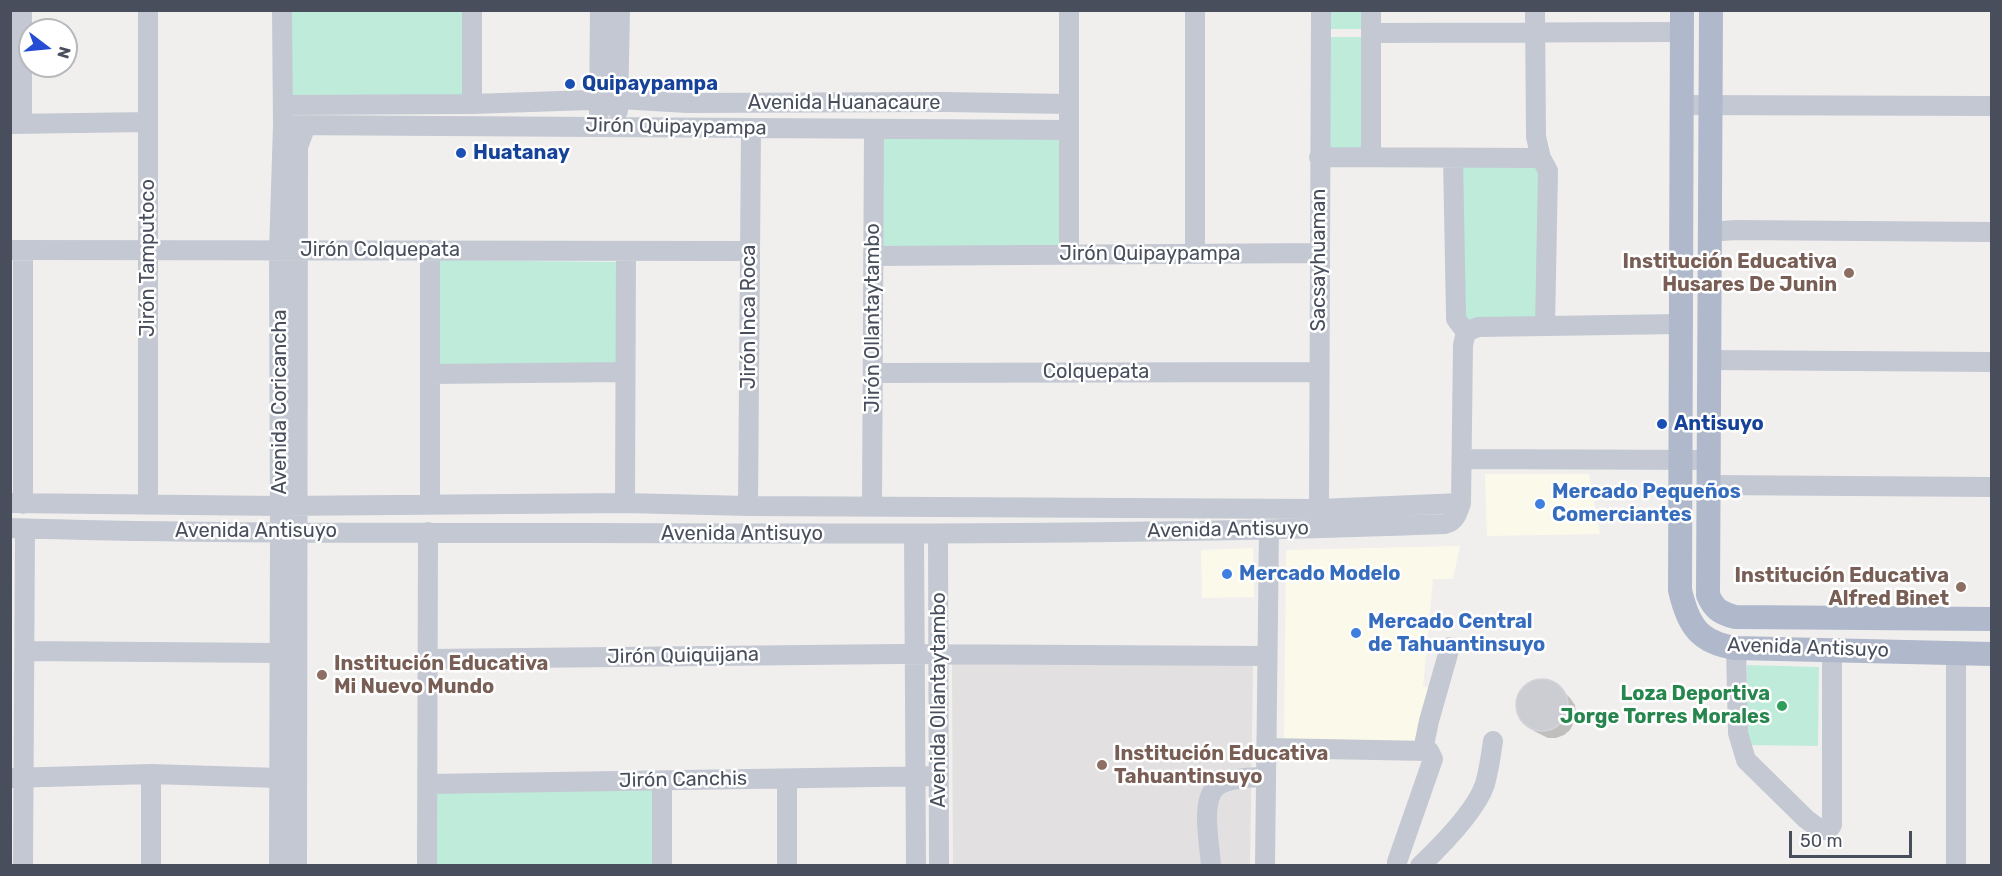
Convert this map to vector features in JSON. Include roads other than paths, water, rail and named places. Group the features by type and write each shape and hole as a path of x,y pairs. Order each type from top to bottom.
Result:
{"main road":[{"name":"Avenida Antisuyo","path":"1711,10 1708,595 1714,608 1721,614 1735,617 1992,619"},
{"name":"Avenida Antisuyo","path":"1682,21 1680,590 1684,608 1692,626 1706,639 1719,646 1736,648 1992,654"}],"street":[{"path":"22,10 16,124 148,122"},
{"name":"Jirón Tamputoco","path":"148,10 148,505"},
{"name":"Avenida Coricancha","path":"282,10 283,125 279,251 289,506"},
{"path":"472,10 472,104"},
{"path":"600,10 609,99"},
{"path":"608,126 620,10"},
{"path":"1068,254 1069,10"},
{"path":"1195,10 1195,254"},
{"name":"Sacsayhuaman","path":"1319,509 1321,10"},
{"path":"1371,10 1371,158"},
{"path":"1535,10 1536,137 1541,158 1548,171 1545,326"},
{"path":"1371,33 1535,33 1682,21"},
{"name":"Jirón Quipaypampa","path":"283,105 472,104 609,99"},
{"name":"Avenida Huanacaure","path":"609,99 687,103 944,102 1069,105"},
{"path":"1682,105 1992,106"},
{"name":"Jirón Quipaypampa","path":"283,125 1069,130"},
{"name":"Avenida Coricancha","path":"297,866 289,506 299,250 298,147 306,125"},
{"name":"Jirón Inca Roca","path":"748,506 751,129"},
{"name":"Jirón Ollantaytambo","path":"872,506 874,129"},
{"path":"1319,157 1541,158"},
{"path":"1453,158 1456,319 1466,332"},
{"path":"1709,232 1735,230 1992,232"},
{"path":"17,250 17,503"},
{"name":"Jirón Colquepata","path":"17,250 750,251"},
{"path":"430,250 430,504"},
{"path":"625,503 626,251"},
{"name":"Jirón Quipaypampa","path":"873,256 1320,253"},
{"path":"1466,332 1478,327 1681,324"},
{"path":"1461,503 1463,345 1466,332"},
{"path":"1709,360 1992,362"},
{"path":"430,374 625,372"},
{"name":"Colquepata","path":"873,373 1319,372"},
{"path":"1462,459 1709,460"},
{"path":"1708,485 1992,487"},
{"name":"Avenida Antisuyo","path":"17,503 289,506 625,503 748,506 1319,509 1461,503 1454,519 1445,524 1269,531 914,534 289,532 18,528"},
{"path":"18,528 24,651 17,779 22,866"},
{"path":"1265,866 1269,531"},
{"name":"Avenida Coricancha","path":"279,866 279,653 289,532"},
{"path":"427,866 428,532"},
{"name":"Avenida Ollantaytambo","path":"914,534 916,866"},
{"name":"Avenida Ollantaytambo","path":"938,534 939,866"},
{"path":"1397,862 1428,755 1429,721 1450,647"},
{"path":"1736,648 1738,733 1746,760 1806,819 1821,830 1828,830 1832,825 1832,650"},
{"path":"24,651 279,653"},
{"name":"Jirón Quiquijana","path":"428,659 914,654 1267,656"},
{"path":"1956,654 1956,866"},
{"path":"1420,866 1452,833 1478,798 1486,781 1493,741"},
{"path":"1266,748 1428,755"},
{"path":"17,779 151,774 279,778"},
{"path":"151,774 151,866"},
{"name":"Jirón Canchis","path":"428,784 939,776"},
{"path":"1211,866 1206,809 1210,795 1215,788 1224,783 1251,777 1266,777"},
{"path":"787,779 787,866"},
{"path":"662,781 662,866"}],"place":[{"name":"Quipaypampa","path":"570,84"},
{"name":"Huatanay","path":"461,153"},
{"name":"Institución Educativa Husares De Junin","path":"1849,273"},
{"name":"Antisuyo","path":"1662,424"},
{"name":"Mercado Pequeños Comerciantes","path":"1540,504"},
{"name":"Mercado Modelo","path":"1227,574"},
{"name":"Institución Educativa Alfred Binet","path":"1961,587"},
{"name":"Mercado Central de Tahuantinsuyo","path":"1356,633"},
{"name":"Institución Educativa Mi Nuevo Mundo","path":"322,675"},
{"name":"Loza Deportiva Jorge Torres Morales","path":"1782,706"},
{"name":"Institución Educativa Tahuantinsuyo","path":"1102,765"}]}
